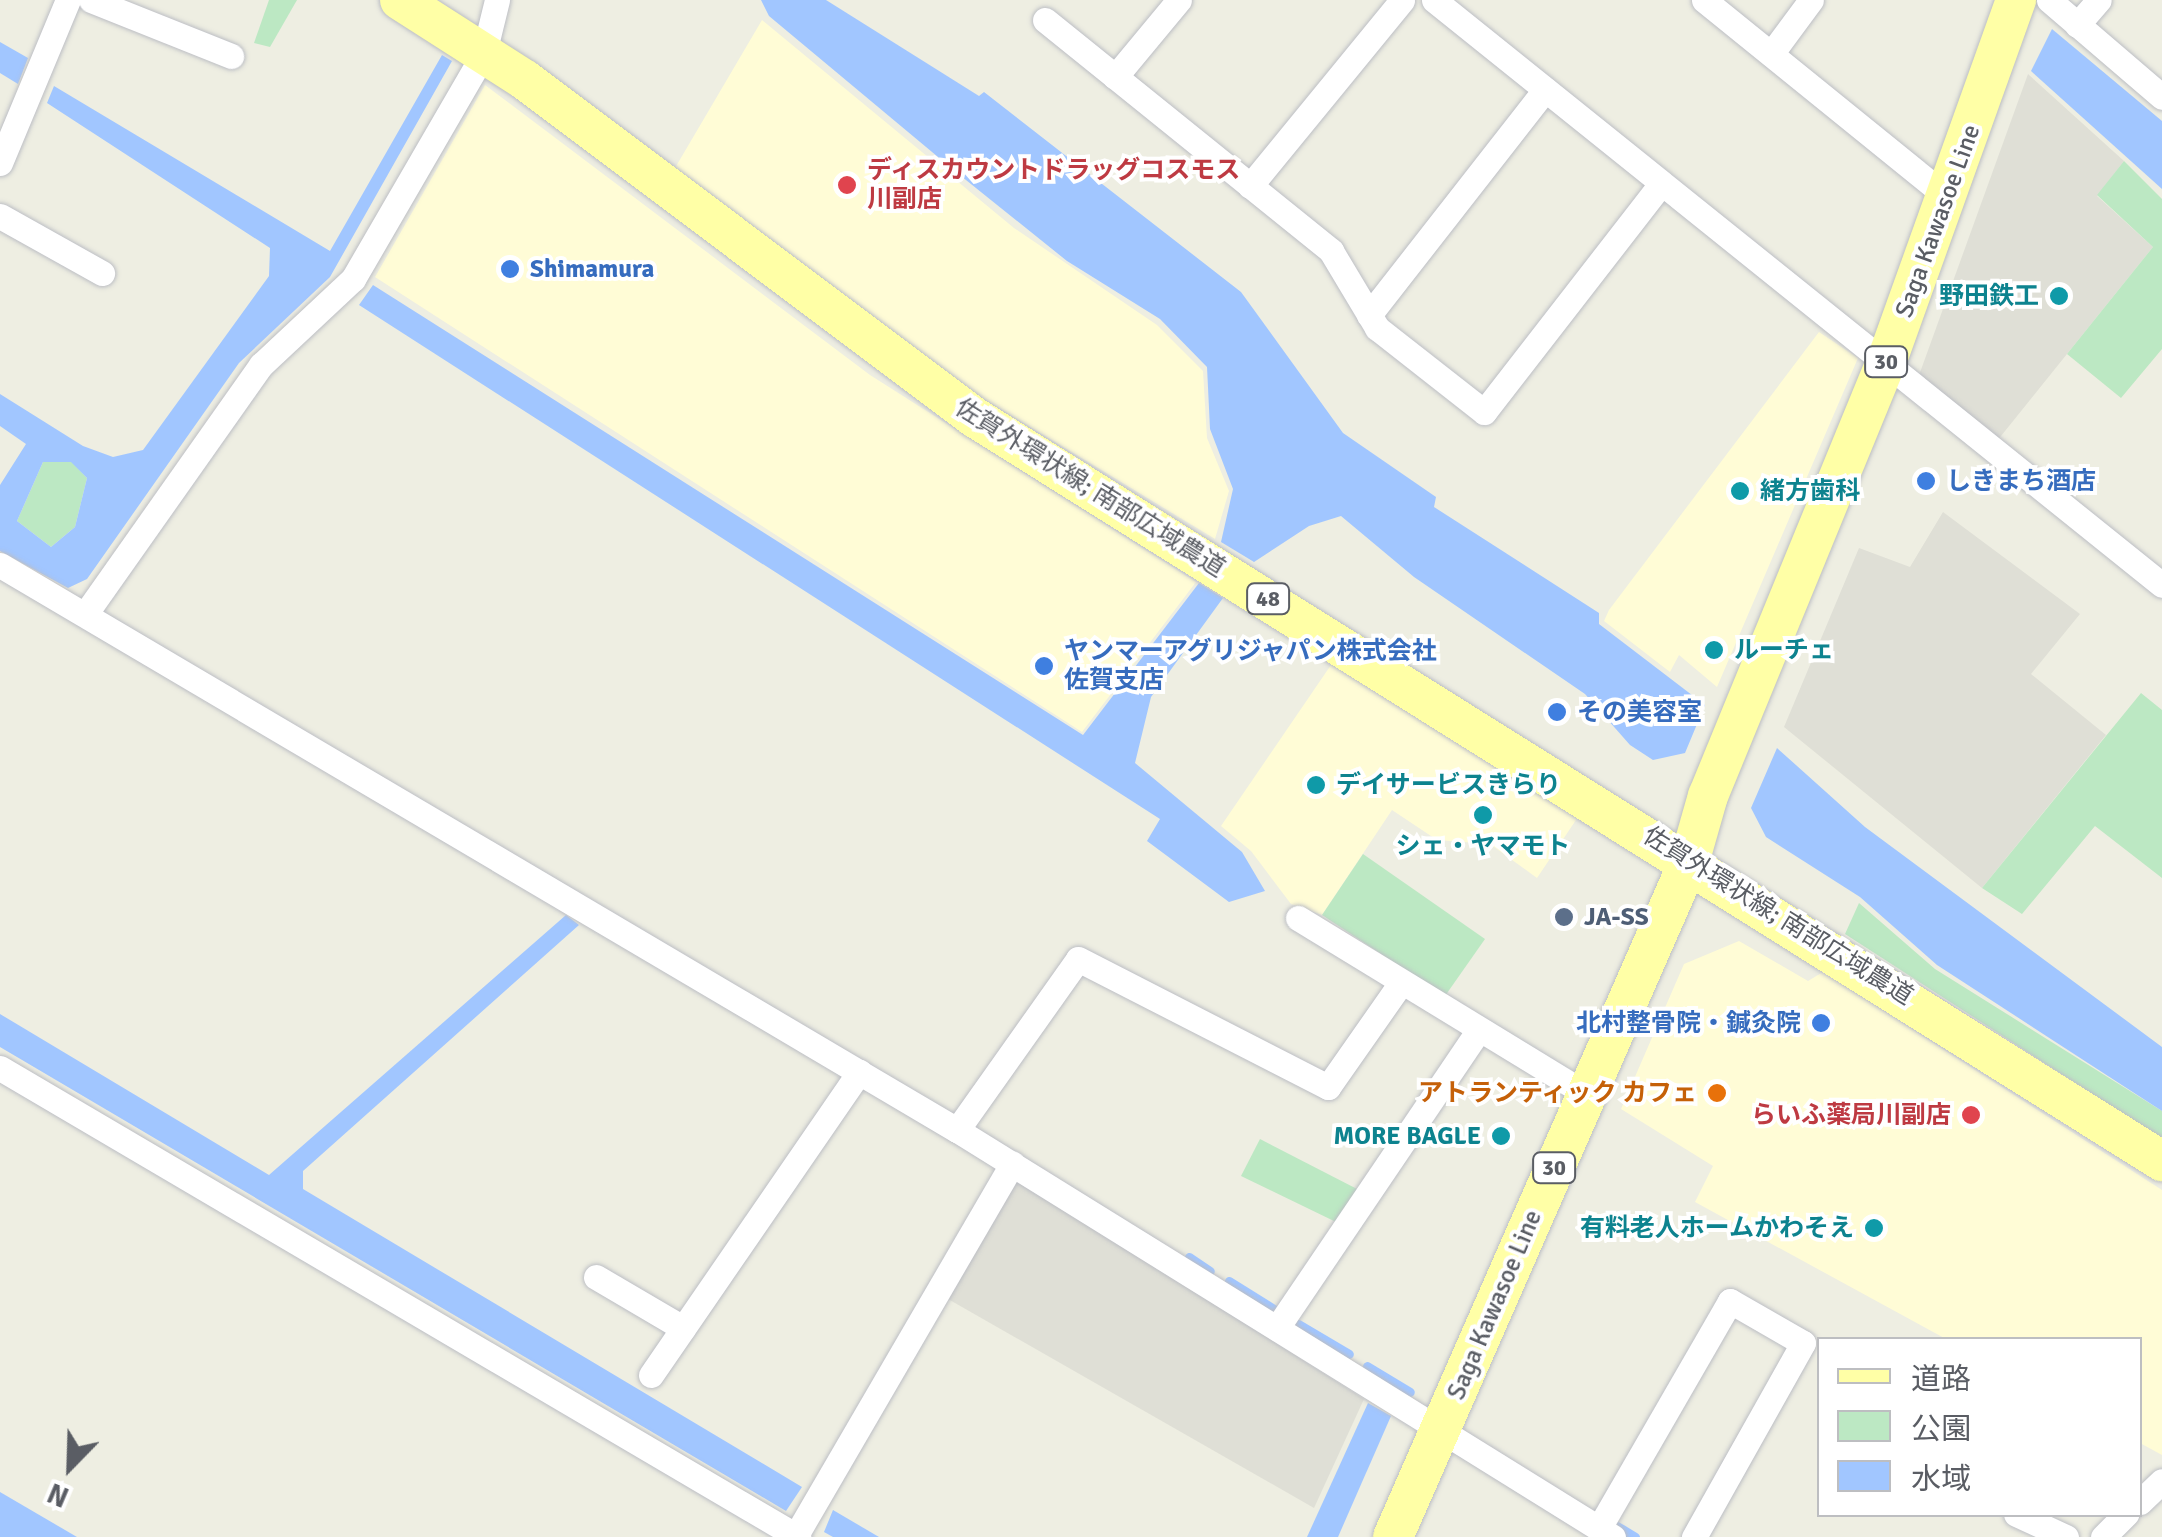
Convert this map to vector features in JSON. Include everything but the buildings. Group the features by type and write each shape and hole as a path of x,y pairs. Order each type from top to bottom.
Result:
{"main road":[{"name":"佐賀外環状線; 南部広域農道","path":"400,0 484,53 974,418 1690,860 2162,1160"},
{"name":"Saga Kawasoe Line","path":"1393,1537 1690,860 1708,796 1886,363 2016,0"}],"street":[{"path":"0,163 68,0"},
{"path":"91,0 231,56"},
{"path":"86,613 262,365 353,279 484,53 497,0"},
{"path":"1116,78 1179,0"},
{"path":"1250,186 1402,0"},
{"path":"1434,0 2162,585"},
{"path":"1704,0 1947,197"},
{"path":"1770,54 1811,0"},
{"path":"2049,0 2162,97"},
{"path":"2077,25 2098,0"},
{"path":"1045,20 1331,251 1369,315 1484,412 1661,184"},
{"path":"1369,315 1545,90"},
{"path":"0,216 102,273"},
{"path":"0,565 957,1130 1606,1533 1730,1301 1803,1343 1694,1537"},
{"path":"1298,918 1478,1032 1586,1093"},
{"path":"957,1130 1078,958 1328,1087 1400,984"},
{"path":"1278,1328 1478,1032"},
{"path":"0,1068 797,1537 1012,1164"},
{"path":"651,1375 858,1072"},
{"path":"596,1277 684,1328"},
{"path":"2142,1500 2162,1481"},
{"path":"2023,1517 2066,1537"},
{"path":"2102,1537 2123,1517"}],"shaded area":[{"path":"762,20 1014,228 1157,325 1203,371 1207,438 1229,491 1215,539 935,369 675,168"},
{"path":"2028,74 2124,161 2097,196 2153,247 1997,441 1918,378"},
{"path":"485,85 870,375 1196,582 1082,732 375,277"},
{"path":"1819,332 1858,358 1717,687 1679,655 1670,672 1604,621"},
{"path":"1943,512 2080,614 2031,674 2106,735 1982,888 1784,727 1859,548 1910,567"},
{"path":"1333,662 1578,817 1537,878 1490,844 1437,840 1392,810 1322,915 1291,904 1251,851 1221,826"},
{"path":"1739,941 1808,981 1823,972 2162,1190 2162,1455 2142,1444 2142,1337 1942,1337 1695,1202 1713,1166 1621,1109 1684,964"},
{"path":"1016,1178 1364,1399 1314,1508 948,1299"}],"green space":[{"path":"269,0 297,0 270,47 254,43"},
{"path":"2124,161 2162,199 2162,349 2121,398 2067,354 2153,247 2097,195"},
{"path":"43,462 72,462 87,478 75,527 51,547 17,521"},
{"path":"2141,693 2162,710 2162,878 2095,826 2022,914 1982,888"},
{"path":"1363,854 1485,939 1445,996 1322,915"},
{"path":"1859,903 1935,969 2162,1111 2162,1139 1845,934"},
{"path":"1260,1139 1359,1190 1336,1222 1241,1176"}],"water":[{"path":"761,0 826,0 979,96 984,92 1241,292 1343,433 1436,497 1434,507 1599,613 1599,624 1705,705 1685,753 1653,760 1630,745 1585,694 1414,577 1341,516 1309,526 1254,562 1221,542 1233,489 1210,429 1207,367 1160,319 1067,261 956,172 769,16"},
{"path":"2052,29 2162,121 2162,189 2031,71"},
{"path":"0,42 28,58 18,84 0,73"},
{"path":"442,55 452,61 330,277 239,363 87,579 68,588 0,551 0,485 26,444 0,426 0,394 83,446 113,457 143,450 269,276 270,248 47,103 54,86 330,251","holes":["43,462 71,462 87,478 75,527 51,547 17,521"]},
{"path":"373,285 1083,735 1199,583 1223,598 1151,697 1135,763 1242,852 1265,891 1229,902 1147,841 1160,819 359,305"},
{"path":"1777,748 1865,827 2162,1047 2162,1111 1937,965 1860,897 1766,837 1751,808"},
{"path":"566,915 579,925 303,1171 303,1189 802,1487 786,1511 0,1047 0,1014 269,1175"},
{"path":"1368,1403 1391,1416 1338,1537 1307,1537"},
{"path":"0,1492 77,1537 0,1537"},
{"path":"833,1510 879,1537 833,1537 824,1532"}],"waterway":[{"path":"1189,1257 1210,1271"},
{"path":"1229,1281 1277,1311"},
{"path":"1298,1324 1349,1354"},
{"path":"1367,1366 1410,1392"},
{"path":"1617,1526 1635,1537"}],"place":[{"name":"ディスカウントドラッグコスモス 川副店","path":"847,185"},
{"name":"Shimamura","path":"510,269"},
{"name":"野田鉄工","path":"2059,296"},
{"name":"しきまち酒店","path":"1926,481"},
{"name":"緒方歯科","path":"1740,491"},
{"name":"ルーチェ","path":"1714,650"},
{"name":"ヤンマーアグリジャパン株式会社 佐賀支店","path":"1044,666"},
{"name":"その美容室","path":"1557,712"},
{"name":"デイサービスきらり","path":"1316,785"},
{"name":"シェ・ヤマモト","path":"1483,815"},
{"name":"JA-SS","path":"1564,917"},
{"name":"北村整骨院・鍼灸院","path":"1821,1023"},
{"name":"アトランティック カフェ","path":"1717,1093"},
{"name":"らいふ薬局川副店","path":"1971,1115"},
{"name":"MORE BAGLE","path":"1501,1136"},
{"name":"有料老人ホームかわそえ","path":"1874,1228"}]}
